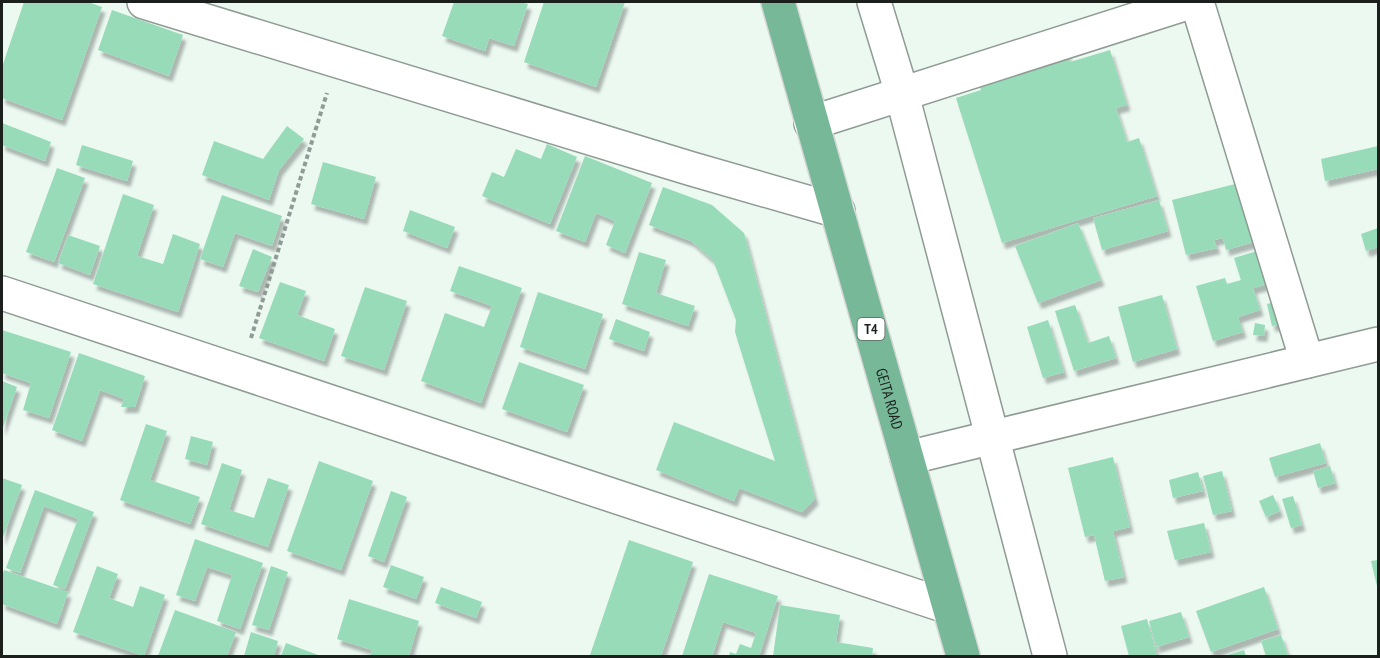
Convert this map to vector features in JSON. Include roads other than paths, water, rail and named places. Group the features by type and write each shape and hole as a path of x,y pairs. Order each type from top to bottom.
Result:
{"highway":[{"name":"GEITA ROAD","path":"778,2 963,657"}],"street":[{"path":"144,2 692,169 838,211"},
{"path":"874,2 902,94 1050,657"},
{"path":"811,123 1190,2"},
{"path":"1197,2 1307,361"},
{"path":"2,293 950,608"},
{"path":"907,458 1378,344"}]}
